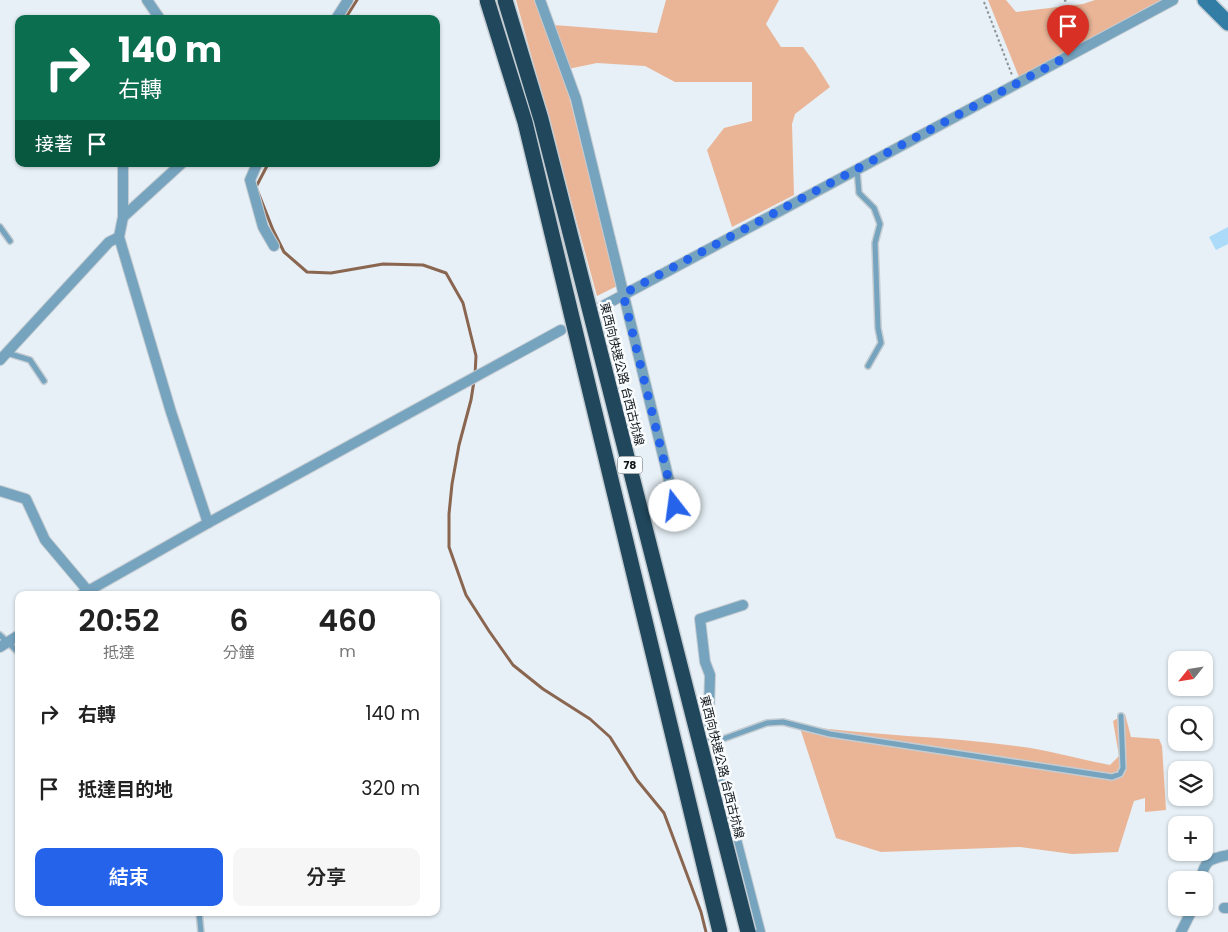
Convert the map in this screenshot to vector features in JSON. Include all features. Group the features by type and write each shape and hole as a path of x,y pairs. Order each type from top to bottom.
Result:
{"highway":[{"name":"78","path":"487,0 526,122 720,932"},
{"name":"東西向快速公路 台西古坑線","path":"505,0 541,120 748,932"}],"street":[{"path":"148,0 157,15"},
{"path":"339,15 348,0"},
{"path":"540,0 576,100 675,506"},
{"path":"601,307 1173,0"},
{"path":"1206,0 1228,23"},
{"path":"123,167 123,217 119,237 171,412 208,523"},
{"path":"123,217 178,167"},
{"path":"256,167 250,180 263,227 274,246"},
{"path":"3,356 110,242 119,237"},
{"path":"89,591 208,523 561,330"},
{"path":"0,491 26,499 45,540 83,591"},
{"path":"743,605 700,619 705,662 710,675 709,710 711,743 760,932"},
{"path":"4,645 15,638"},
{"path":"1202,871 1204,865 1212,858 1228,855"},
{"path":"1181,932 1189,916"}],"lane":[{"path":"857,170 859,193 874,208 880,224 875,243 878,328 881,343 868,366"},
{"path":"0,227 10,241"},
{"path":"3,356 30,360 44,381"},
{"path":"0,635 4,645"},
{"path":"711,743 767,723 783,722 830,734 1112,777 1120,774 1123,768 1121,716"},
{"path":"199,916 201,932"}],"path":[{"path":"1064,1 1068,0"},
{"path":"984,2 1016,85"}],"shaded area":[{"path":"516,0 535,0 569,96 617,286 597,296"},
{"path":"666,0 779,0 766,24 781,47 803,47 830,87 795,114 792,124 794,195 732,227 707,150 724,128 752,121 752,82 675,82 645,66 597,63 568,69 554,25 657,33"},
{"path":"988,0 1006,0 1016,12 1083,4 1095,0 1161,0 1019,77"},
{"path":"1125,714 1131,737 1159,739 1162,746 1166,810 1145,812 1145,798 1134,801 1118,852 1072,854 1020,847 881,852 836,838 799,725 853,732 1016,746 1110,765 1119,756 1113,721"}],"building":[{"path":"1228,227 1228,244 1216,250 1209,237"}],"waterway":[{"path":"348,15 357,0"},
{"path":"266,167 256,187 284,252 307,272 331,273 383,264 423,265 446,273 463,303 476,356 475,375"},
{"path":"474,381 459,445 449,514 449,547 466,595 513,665 543,689 590,719 610,737 637,780 664,813 701,912 706,932"}],"route":[{"path":"675,506 623,294 1068,56"}]}
